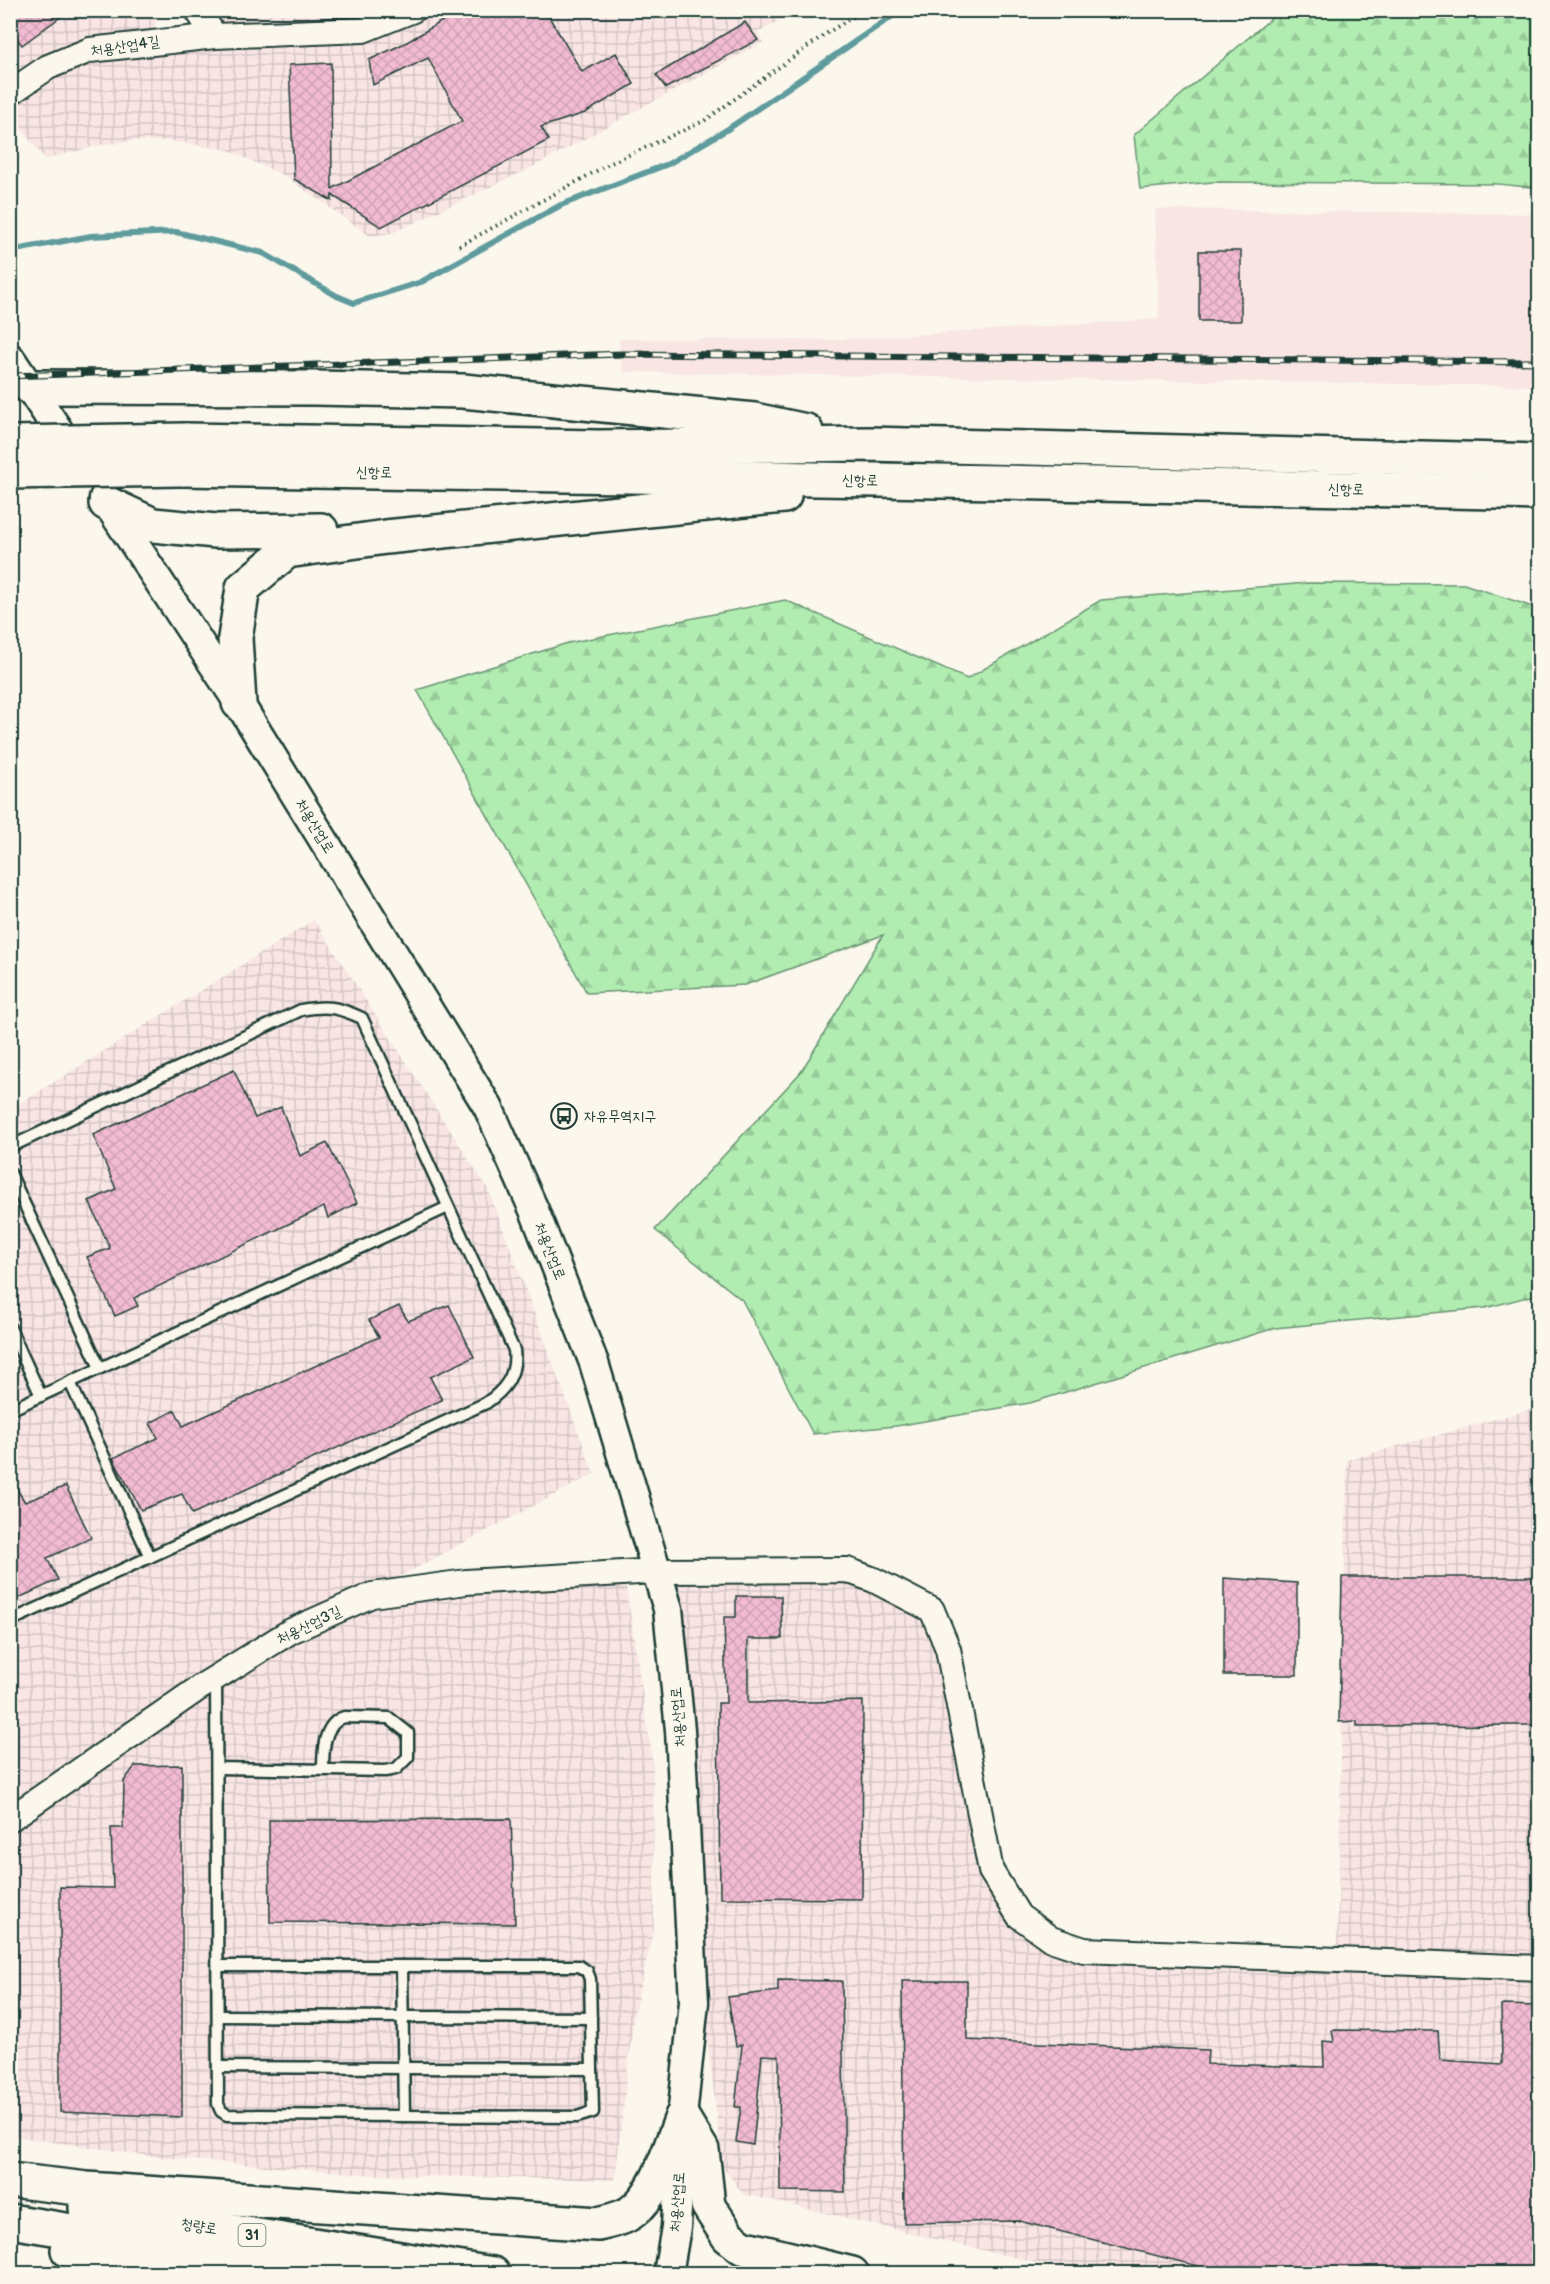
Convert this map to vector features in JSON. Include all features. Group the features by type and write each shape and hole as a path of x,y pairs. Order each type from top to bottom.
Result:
{"highway":[{"path":"30,387 463,391 754,420 869,444"},
{"path":"10,443 183,454"},
{"name":"신항로","path":"183,454 869,444 1539,461"},
{"path":"10,472 183,454"},
{"name":"신항로","path":"183,454 917,480 1539,494"},
{"path":"239,703 235,638 243,588 287,551 386,537 917,480"},
{"path":"106,503 153,525 216,531 488,527"},
{"path":"10,2180 122,2192 598,2224 617,2220 633,2211 644,2199 656,2179 682,2117"},
{"path":"682,2117 702,2150 708,2205 728,2236 742,2247 852,2274"},
{"name":"청량로","path":"10,2196 493,2274"},
{"name":"청량로","path":"10,2221 338,2274"},
{"path":"10,2235 165,2274"}],"main road":[{"name":"처용산업로","path":"10,358 239,703 488,1107 534,1210 594,1363 668,1609 681,1730 693,1991 682,2117 676,2227 668,2274"}],"street":[{"path":"197,10 214,36"},
{"name":"처용산업4길","path":"10,93 48,67 90,50 214,36 363,30 413,10"},
{"name":"처용산업3길","path":"10,1819 216,1677 291,1631 372,1595 466,1582 657,1571 847,1570 874,1580 932,1610 948,1649 991,1871 1019,1916 1051,1939 1084,1950 1539,1968"}],"lane":[{"path":"10,1147 301,1010 327,1005 362,1018 514,1350 515,1363 502,1392 486,1403 10,1621"},
{"path":"10,1173 100,1368"},
{"path":"10,1410 448,1207"},
{"path":"10,1328 41,1396"},
{"path":"70,1382 150,1557"},
{"path":"216,1677 218,2104 221,2111 227,2115 404,2116 585,2116 593,2112 590,1979 587,1971 579,1966 218,1966"},
{"path":"217,1768 323,1770 386,1771 396,1769 408,1757 408,1733 389,1718 344,1717 338,1719 327,1736 323,1770"},
{"path":"402,1966 404,2116"},
{"path":"219,2016 591,2018"},
{"path":"218,2067 592,2069"}],"path":[{"path":"459,246 611,163 704,121 824,35 864,10"}],"shaded area":[{"path":"212,10 794,11 758,33 763,42 531,168 392,233 370,236 285,176 228,150 171,141 133,141 101,145 45,159 11,116 10,11 161,11 147,41 241,34 218,20"},
{"path":"1155,209 1539,214 1539,386 623,372 619,339 833,340 1159,319"},
{"path":"314,920 488,1189 594,1474 338,1609 624,1573 653,1763 654,1930 634,2013 615,2180 375,2175 158,2157 11,2136 11,1109"},
{"path":"1539,1407 1539,2273 1080,2273 743,2194 723,2167 687,1870 657,1571 847,1570 932,1610 991,1871 1051,1939 1337,1959 1347,1460"}],"green space":[{"path":"1529,10 1539,21 1539,188 1498,184 1213,182 1140,189 1134,135 1280,11"},
{"path":"1307,583 1464,584 1539,609 1539,1294 1485,1308 1275,1328 1030,1403 896,1426 813,1434 742,1300 655,1230 801,1072 883,935 745,985 587,993 417,690 568,643 785,600 967,679 1101,600"}],"building":[{"path":"10,10 70,10 22,45 10,30"},
{"path":"461,10 545,10 582,72 616,53 634,84 585,113 541,127 549,140 381,227 332,195 332,201 294,179 289,65 331,63 332,189 462,121 428,58 373,85 369,60 407,42"},
{"path":"745,22 758,40 666,88 656,75"},
{"path":"1199,251 1241,251 1241,321 1199,321"},
{"path":"234,1070 255,1118 281,1107 300,1156 327,1143 357,1203 328,1218 324,1207 134,1298 138,1306 115,1316 87,1257 110,1248 89,1201 116,1189 93,1135"},
{"path":"449,1305 474,1357 430,1377 442,1400 192,1514 182,1494 141,1510 113,1458 158,1438 150,1423 175,1410 183,1426 379,1337 369,1320 399,1306 408,1321"},
{"path":"10,1478 25,1502 66,1486 91,1538 47,1558 58,1580 10,1602"},
{"path":"1342,1577 1539,1577 1539,1725 1357,1726 1357,1721 1339,1722"},
{"path":"1224,1578 1297,1583 1297,1675 1224,1675"},
{"path":"736,1596 781,1596 782,1639 748,1639 748,1703 863,1701 862,1899 720,1898 718,1703 726,1703 724,1617 736,1617"},
{"path":"182,1765 182,2117 60,2112 60,1887 113,1888 111,1828 123,1828 124,1781 135,1766"},
{"path":"511,1819 515,1924 270,1922 269,1820"},
{"path":"778,1980 842,1981 845,2192 780,2191 779,2056 762,2055 753,2145 736,2142 741,2107 735,2107 742,2045 736,2046 728,1997 778,1991"},
{"path":"902,1981 967,1981 967,2040 1208,2050 1207,2064 1324,2067 1323,2041 1334,2042 1332,2030 1438,2031 1440,2060 1502,2064 1501,2005 1539,2006 1539,2274 1214,2274 1214,2270 1019,2221 904,2223"}],"waterway":[{"path":"10,251 91,236 176,232 263,253 337,296 354,303 421,282 561,205 668,164 728,129 901,10"}],"railway":[{"path":"10,376 622,354 1540,362"}],"place":[{"name":"자유무역지구","path":"564,1116"}]}
